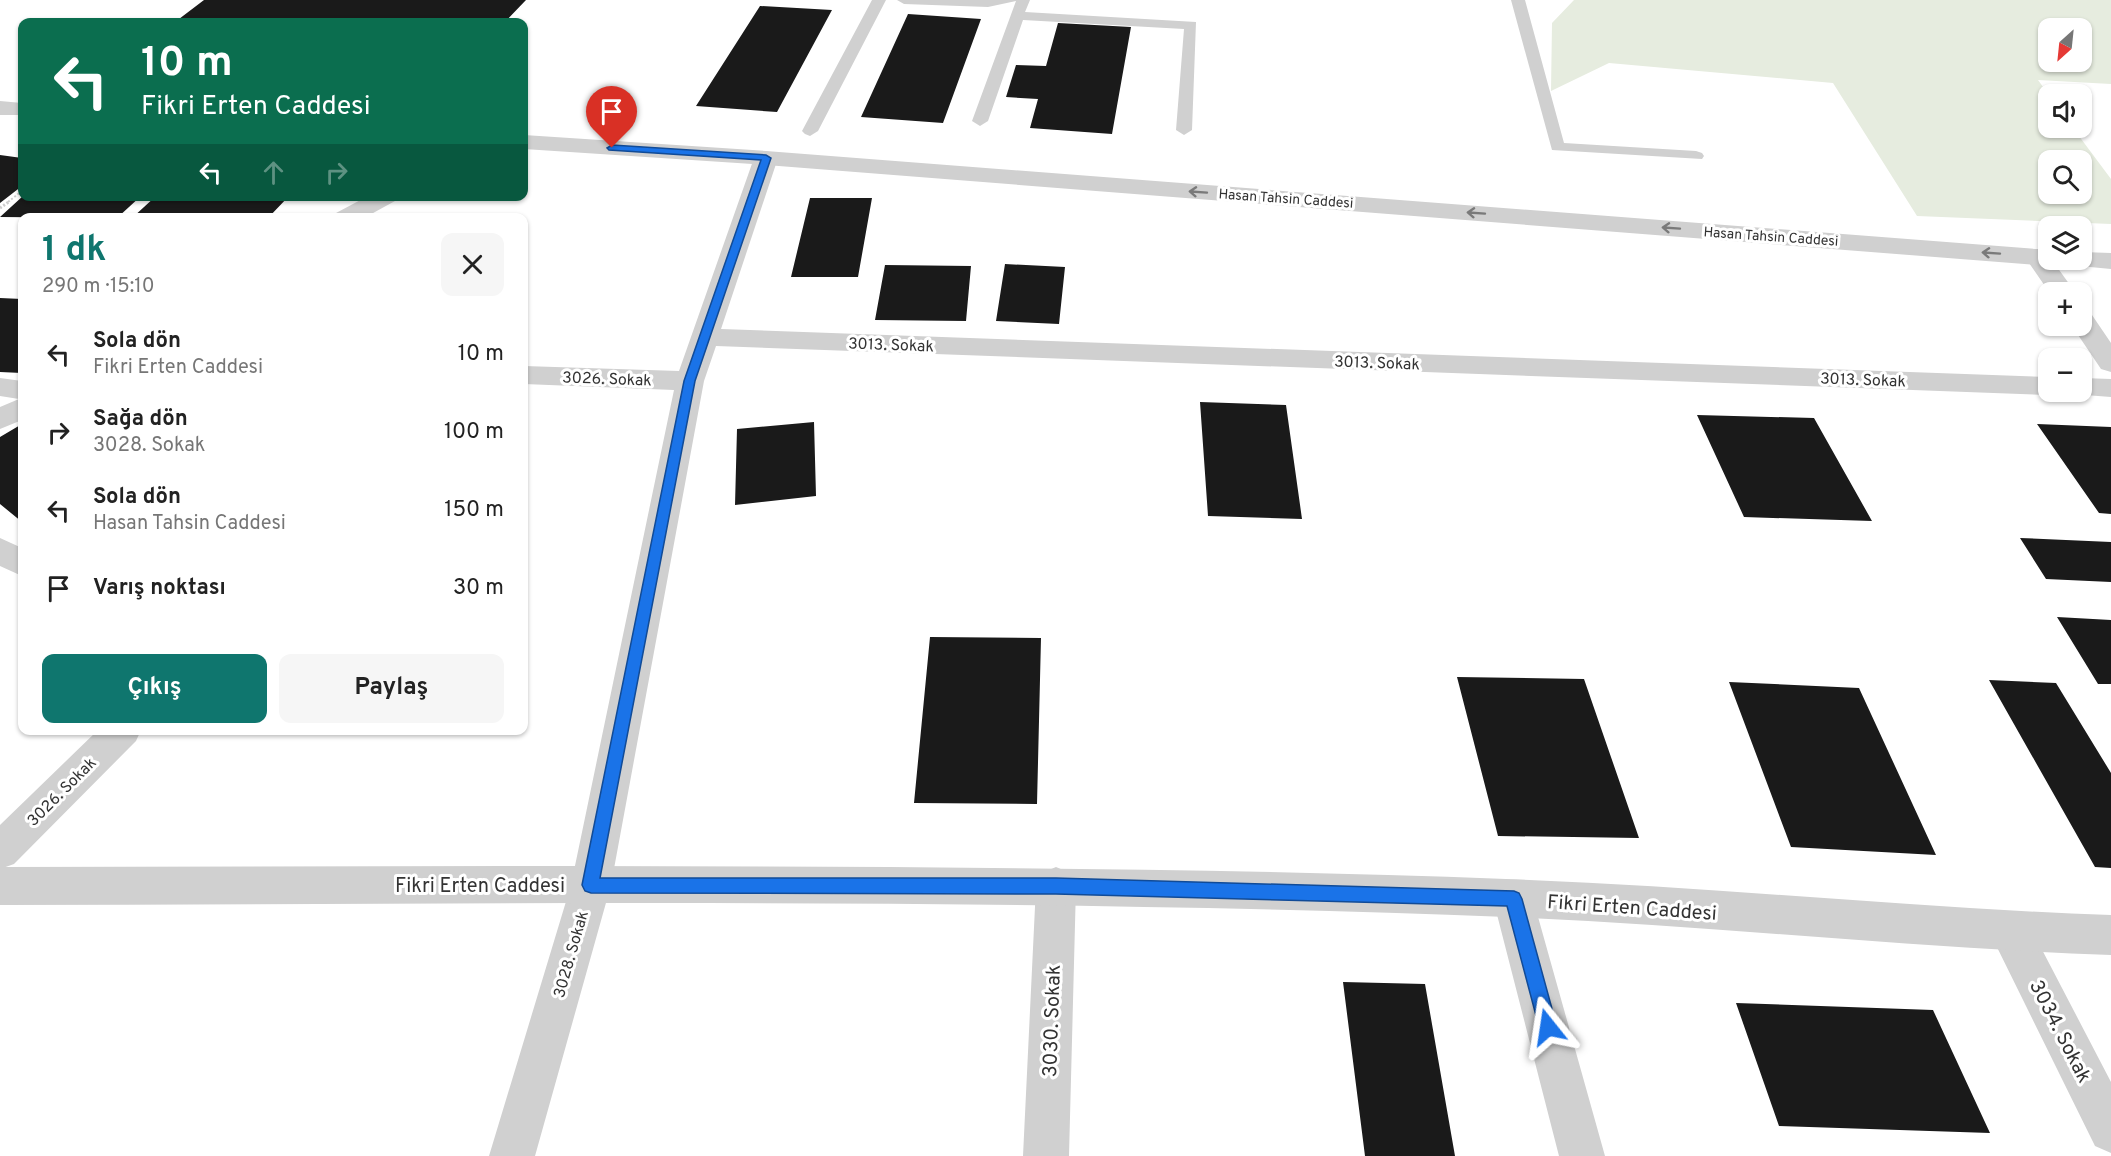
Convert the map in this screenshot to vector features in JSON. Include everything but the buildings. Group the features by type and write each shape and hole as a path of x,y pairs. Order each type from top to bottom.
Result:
{"street":[{"path":"0,108 18,109"},
{"name":"Hasan Tahsin Caddesi","path":"528,142 766,158 2038,257"},
{"name":"3028. Sokak","path":"512,1156 591,885 690,381 766,158"},
{"path":"355,213 377,201"},
{"path":"2092,260 2111,261"},
{"path":"2092,335 2111,363"},
{"name":"3013. Sokak","path":"705,337 2038,386"},
{"name":"3026. Sokak","path":"528,375 690,381"},
{"path":"0,387 18,389"},
{"path":"2092,387 2111,388"},
{"path":"0,419 18,410"},
{"path":"0,550 18,561"},
{"name":"3026. Sokak","path":"0,851 118,735"},
{"name":"Fikri Erten Caddesi","path":"0,886 1056,886 1514,899 2011,933 2111,935"},
{"name":"3030. Sokak","path":"1046,1156 1056,886"},
{"path":"1514,899 1582,1156"},
{"name":"3034. Sokak","path":"2011,933 2111,1130"}],"lane":[{"path":"810,131 879,0"},
{"path":"904,0 988,3 1010,0"},
{"path":"980,122 1023,0"},
{"path":"1518,0 1557,147 1696,156"},
{"path":"1018,16 1191,25 1184,130"}],"path":[{"path":"0,208 18,194"}],"shaded area":[{"path":"1574,0 2111,0 2111,84 2038,80 2041,84 2038,84 2038,138 2080,138 2089,150 2038,150 2038,204 2092,204 2092,154 2111,179 2111,224 2092,223 2092,216 2038,216 2038,221 1917,216 1833,83 1609,63 1551,91 1552,23"}],"route":[{"path":"612,148 766,158 690,381 591,885 1056,886 1514,899 1548,1027"}]}
